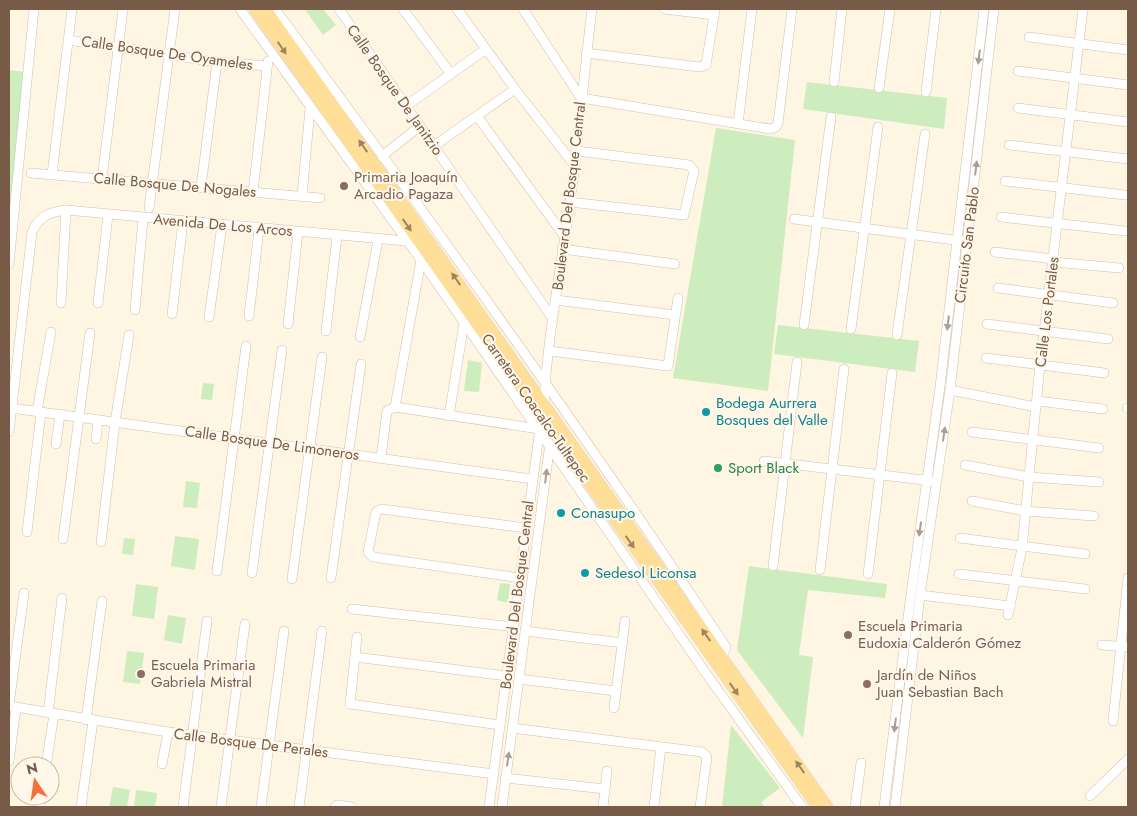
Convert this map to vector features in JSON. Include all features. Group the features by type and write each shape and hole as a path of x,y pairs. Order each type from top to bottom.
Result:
{"main road":[{"name":"Carretera Coacalco-Tultepec","path":"254,9 722,657 828,807"},
{"name":"Carretera Coacalco-Tultepec","path":"266,9 544,410 544,428 817,807"}],"street":[{"path":"9,264 34,9"},
{"path":"52,174 72,9"},
{"path":"102,178 123,9"},
{"path":"149,208 175,9"},
{"path":"240,9 310,109 421,260 464,323 544,428"},
{"path":"275,9 545,383 726,647 722,657"},
{"name":"Calle Bosque De Janitzio","path":"339,9 553,319"},
{"path":"403,9 450,73"},
{"path":"457,9 515,89 575,166"},
{"path":"522,9 581,98 770,129 776,127 778,123 792,9"},
{"name":"Boulevard Del Bosque Central","path":"544,410 545,383 562,248 577,151 581,98 592,9"},
{"path":"586,53 700,67 706,65 715,12 664,9"},
{"path":"738,124 752,9"},
{"path":"834,82 842,9"},
{"path":"879,88 890,9"},
{"path":"926,92 936,9"},
{"name":"Circuito San Pablo","path":"963,241 984,9"},
{"name":"Circuito San Pablo","path":"884,807 917,553 956,297 994,9"},
{"name":"Calle Los Portales","path":"920,595 1009,610 1022,548 1040,365 1083,9"},
{"path":"1029,37 1128,50"},
{"name":"Calle Bosque De Oyameles","path":"68,40 217,62 267,66"},
{"path":"406,106 486,49"},
{"path":"253,192 267,66 271,51"},
{"path":"201,187 217,62"},
{"path":"1018,71 1074,80 1128,85"},
{"path":"434,146 515,89"},
{"path":"1018,108 1128,122"},
{"path":"302,196 310,109"},
{"path":"476,116 565,237"},
{"path":"804,325 832,117"},
{"path":"382,156 420,126"},
{"path":"851,330 878,127"},
{"path":"897,335 925,134"},
{"path":"1008,145 1128,159"},
{"path":"570,202 684,215 694,171 690,165 577,151"},
{"name":"Calle Bosque De Nogales","path":"31,173 320,198"},
{"path":"1005,181 1125,195"},
{"path":"61,303 66,210"},
{"name":"Avenida De Los Arcos","path":"11,408 32,232 41,218 53,212 66,210 378,240 406,241"},
{"path":"98,303 108,214"},
{"path":"1002,217 1125,231"},
{"path":"135,310 143,218"},
{"path":"794,219 963,241"},
{"path":"172,314 183,222"},
{"path":"209,317 222,225"},
{"path":"249,316 259,229"},
{"path":"288,324 298,232"},
{"path":"326,331 337,236"},
{"path":"360,337 378,240"},
{"path":"562,248 675,264"},
{"path":"995,252 1118,268"},
{"path":"395,407 421,260"},
{"path":"998,288 1112,303"},
{"name":"Circuito San Pablo","path":"895,807 920,595 950,390 956,297"},
{"path":"550,352 666,366 678,298"},
{"path":"556,300 675,315"},
{"path":"450,416 464,323"},
{"path":"987,324 1108,339"},
{"path":"27,532 39,412 51,332"},
{"path":"63,539 90,333"},
{"path":"101,542 115,422 129,335"},
{"path":"217,571 246,346"},
{"path":"252,573 282,350"},
{"path":"292,579 322,357"},
{"path":"986,358 1104,373"},
{"path":"774,566 797,362"},
{"path":"331,578 361,364"},
{"path":"820,570 844,369"},
{"path":"868,574 892,373"},
{"path":"950,390 1037,404 1104,410"},
{"path":"381,458 387,411 395,407 544,428"},
{"path":"9,432 11,408"},
{"name":"Calle Bosque De Limoneros","path":"11,408 532,479"},
{"path":"56,444 60,414"},
{"path":"96,439 98,420"},
{"name":"Boulevard Del Bosque Central","path":"502,807 550,445 544,428"},
{"name":"Boulevard Del Bosque Central","path":"489,807 532,479 544,428"},
{"path":"972,432 1099,448"},
{"path":"550,445 705,672 802,807"},
{"path":"764,461 938,482"},
{"path":"965,465 1029,476 1099,482"},
{"path":"972,501 1025,511 1094,516"},
{"path":"529,504 543,506"},
{"path":"520,578 373,558 368,552 376,512 381,509 526,528"},
{"path":"960,538 1022,548 1085,554"},
{"path":"917,553 926,555"},
{"path":"959,574 1085,589"},
{"path":"1113,721 1125,647 1128,578"},
{"path":"9,761 11,707 24,593"},
{"path":"47,756 62,598"},
{"path":"81,807 102,601"},
{"path":"352,609 514,627"},
{"path":"183,807 207,621"},
{"path":"614,708 625,621"},
{"path":"221,807 245,624"},
{"path":"261,807 284,630"},
{"path":"299,807 322,631"},
{"path":"525,631 622,643"},
{"path":"357,637 349,702 353,706 500,725"},
{"path":"1102,644 1125,647"},
{"path":"355,657 507,676"},
{"path":"519,679 616,691"},
{"path":"503,704 515,705"},
{"name":"Calle Bosque De Perales","path":"11,707 168,732 494,774"},
{"path":"512,728 705,754 700,807"},
{"path":"162,764 168,732"},
{"path":"654,807 661,747"},
{"path":"1090,796 1128,759"},
{"path":"855,807 861,763"},
{"path":"603,807 607,771"},
{"path":"506,778 606,789"},
{"path":"334,807 337,805 352,807"}],"green space":[{"path":"308,9 323,9 336,25 323,35 306,11"},
{"path":"9,70 25,72 10,210 9,210"},
{"path":"807,82 947,98 944,129 803,109"},
{"path":"716,128 795,140 768,391 673,378"},
{"path":"778,325 919,341 915,372 774,354"},
{"path":"468,360 482,363 479,392 464,391"},
{"path":"203,383 214,384 212,400 201,399"},
{"path":"186,481 200,483 197,508 183,507"},
{"path":"175,536 199,539 195,570 171,566"},
{"path":"124,538 135,539 133,555 122,554"},
{"path":"749,566 887,584 885,598 808,590 799,655 813,657 803,738 737,650"},
{"path":"500,583 510,584 508,603 497,600"},
{"path":"136,584 158,587 154,619 132,616"},
{"path":"168,615 186,618 182,644 164,640"},
{"path":"127,651 144,653 140,684 123,682"},
{"path":"731,725 780,788 761,802 765,807 722,807"},
{"path":"113,787 130,790 127,807 109,807"},
{"path":"136,790 157,793 155,807 134,807"}],"place":[{"name":"Primaria Joaquín Arcadio Pagaza","path":"344,186"},
{"name":"Bodega Aurrera Bosques del Valle","path":"706,412"},
{"name":"Sport Black","path":"718,468"},
{"name":"Conasupo","path":"561,513"},
{"name":"Sedesol Liconsa","path":"585,573"},
{"name":"Escuela Primaria Eudoxia Calderón Gómez","path":"848,635"},
{"name":"Escuela Primaria Gabriela Mistral","path":"141,674"},
{"name":"Jardín de Niños Juan Sebastian Bach","path":"867,684"}]}
